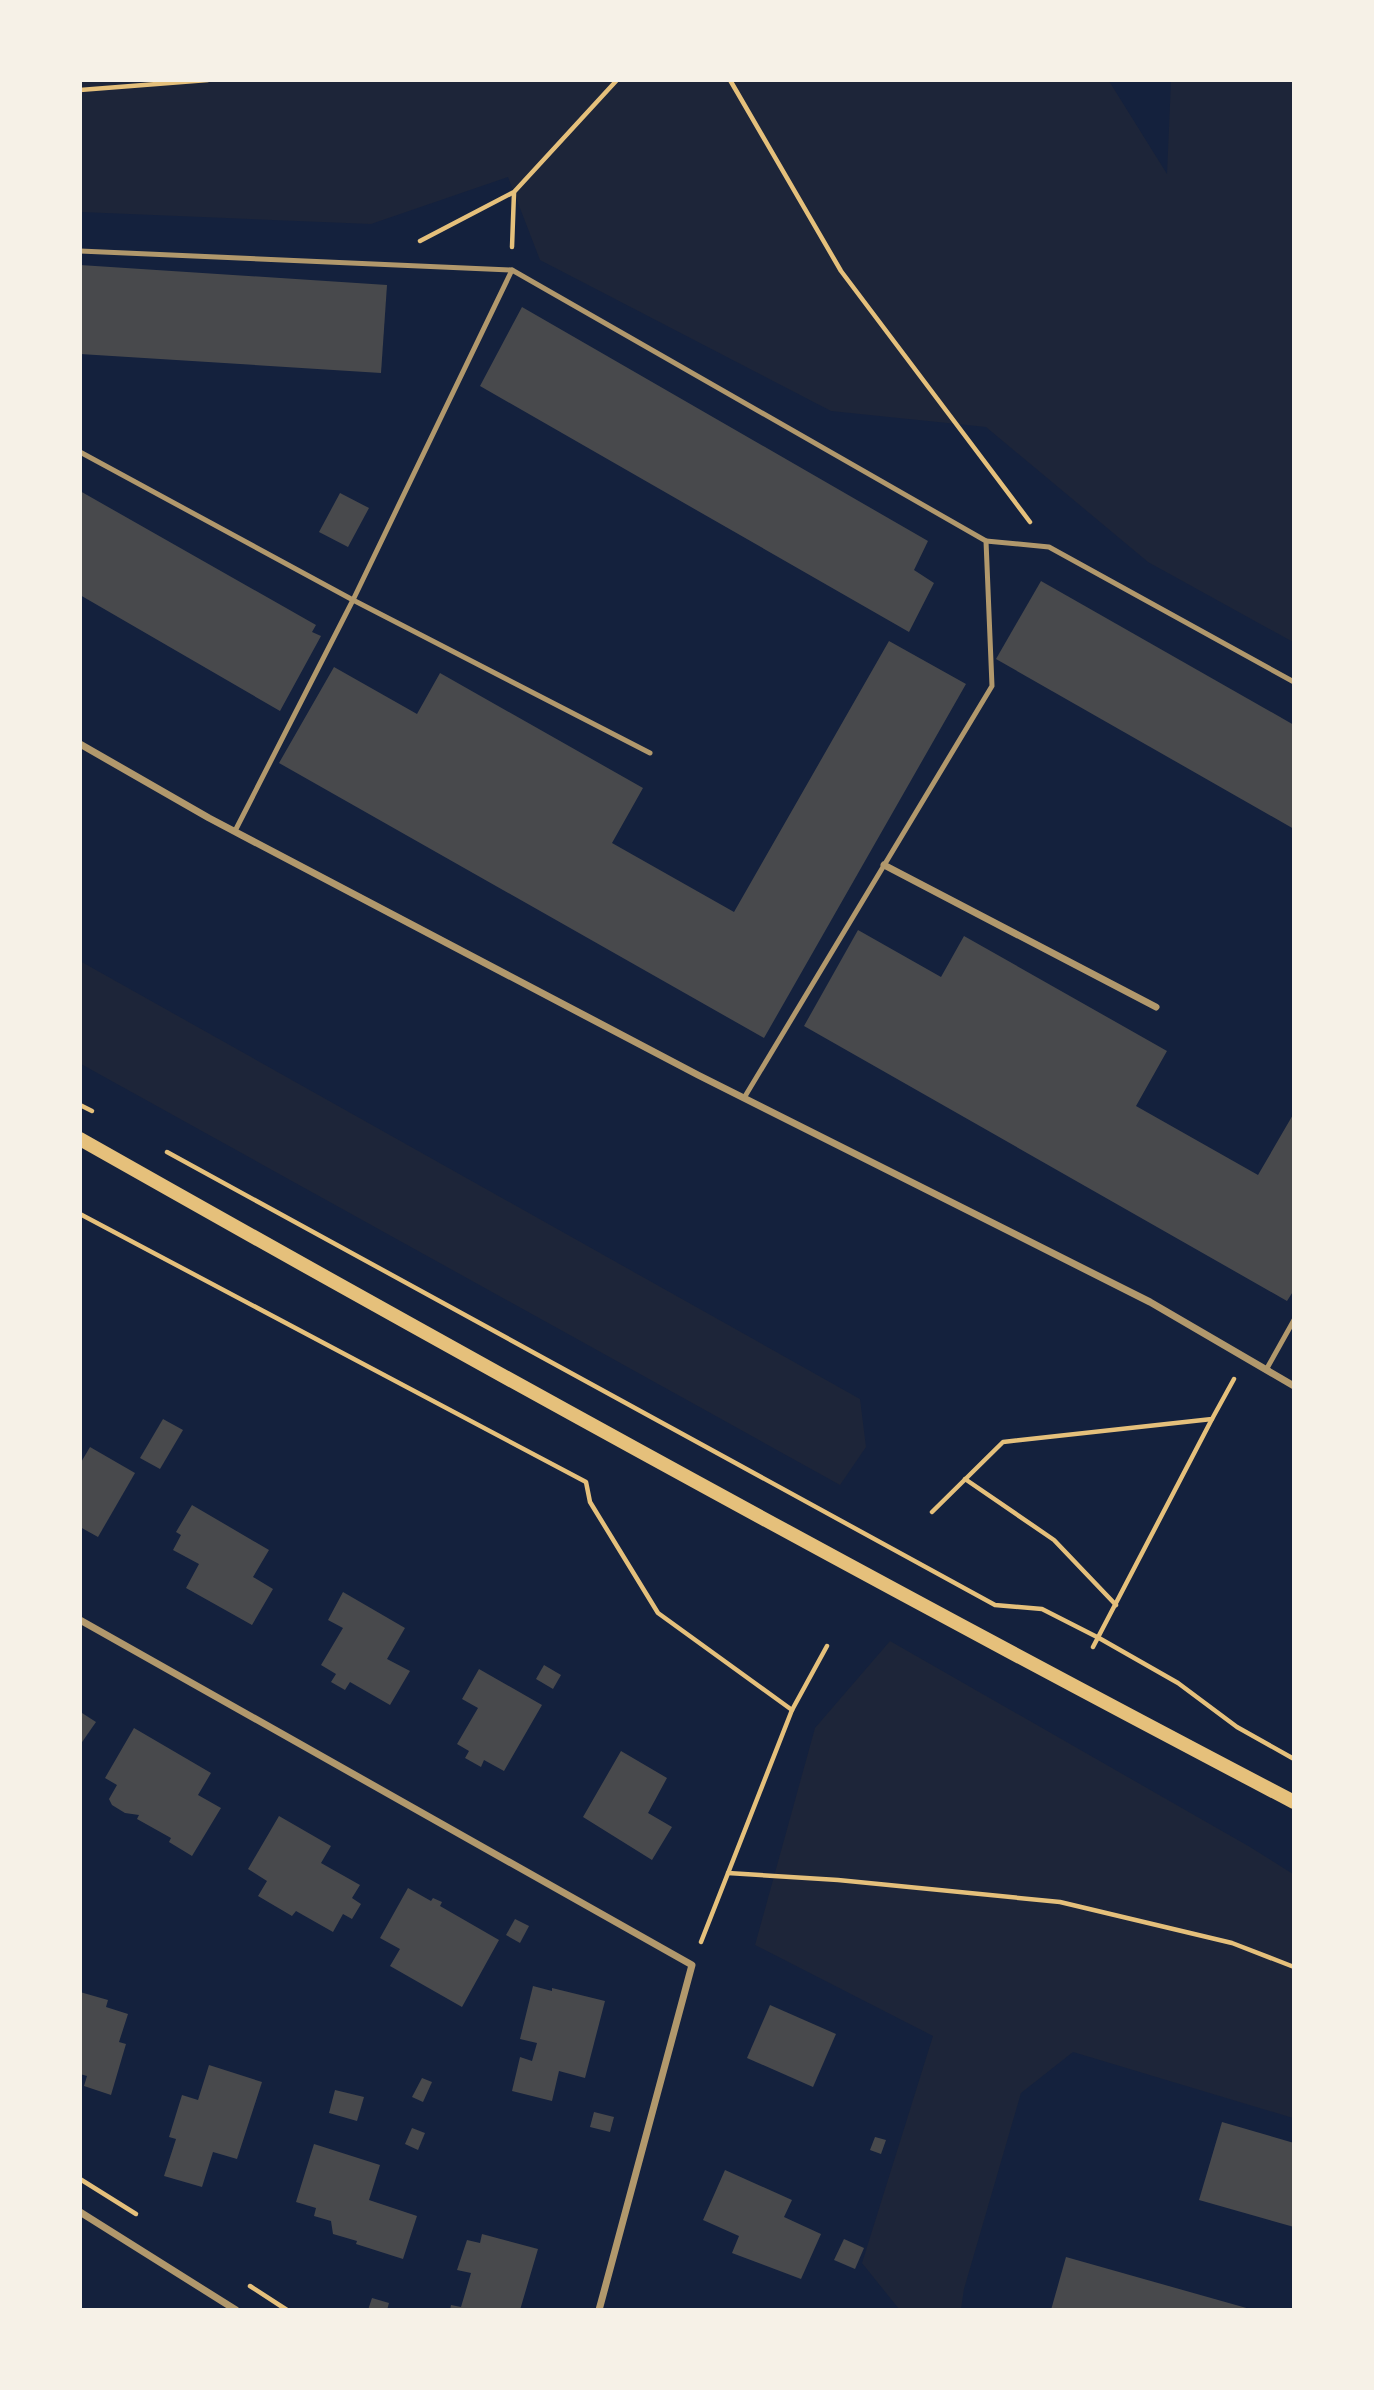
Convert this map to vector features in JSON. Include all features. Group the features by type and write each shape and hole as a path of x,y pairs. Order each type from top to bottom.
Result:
{"main road":[{"path":"80,1139 618,1440 1293,1802"}],"street":[{"path":"80,744 235,831 744,1098 1150,1302 1293,1386"},
{"path":"884,865 1156,1007"},
{"path":"80,1620 692,1965 599,2309"},
{"path":"80,2212 236,2309"}],"lane":[{"path":"80,251 512,270 986,541 1049,547 1293,682"},
{"path":"235,831 353,600 512,270"},
{"path":"80,452 353,600 650,753"},
{"path":"744,1098 992,685 986,541"},
{"path":"1266,1370 1293,1320"}],"path":[{"path":"80,90 208,80"},
{"path":"377,264 514,192 617,80"},
{"path":"730,80 841,271 1049,547"},
{"path":"512,270 514,192"},
{"path":"80,1105 93,1111"},
{"path":"166,1151 995,1605 1042,1609 1099,1638 1178,1683 1237,1727 1293,1759"},
{"path":"80,1213 586,1482 590,1502 658,1613 792,1710"},
{"path":"1093,1647 1246,1358"},
{"path":"932,1512 1003,1442 1212,1419"},
{"path":"965,1479 1054,1540 1116,1605"},
{"path":"692,1965 792,1710 827,1646"},
{"path":"728,1873 838,1880 1060,1902 1232,1943 1293,1967"}],"shaded area":[{"path":"81,81 1109,81 1167,174 1171,81 1293,81 1293,642 1148,562 986,427 831,411 540,260 508,177 371,224 81,212"},
{"path":"80,961 860,1399 866,1447 840,1485 81,1064"},
{"path":"890,1641 1293,1874 1293,2118 1073,2052 1021,2093 964,2289 961,2309 899,2309 862,2263 933,2036 755,1945 815,1728"}],"building":[{"path":"80,265 387,285 381,373 80,354"},
{"path":"522,307 928,541 914,570 934,583 909,632 480,386"},
{"path":"80,491 316,625 312,632 321,636 280,711 80,595"},
{"path":"340,493 369,508 348,547 319,532"},
{"path":"1041,581 1294,725 1294,829 996,659"},
{"path":"889,641 966,684 764,1038 279,763 334,667 417,714 440,673 643,788 612,843 734,912"},
{"path":"858,930 941,977 964,936 1167,1051 1136,1106 1258,1175 1294,1113 1294,1290 1287,1301 804,1026"},
{"path":"163,1419 183,1430 160,1469 140,1458"},
{"path":"90,1447 135,1473 98,1537 80,1527 80,1464"},
{"path":"192,1505 269,1550 253,1577 273,1589 252,1625 186,1588 199,1564 173,1550 181,1535 176,1532"},
{"path":"343,1592 405,1628 387,1659 410,1671 390,1705 350,1682 345,1690 331,1682 336,1674 321,1665 343,1628 328,1620"},
{"path":"544,1665 561,1675 553,1689 536,1679"},
{"path":"479,1669 542,1705 504,1771 484,1760 481,1767 465,1758 469,1751 457,1744 478,1708 462,1699"},
{"path":"82,1713 96,1722 80,1745 80,1716"},
{"path":"134,1728 211,1773 198,1795 221,1808 192,1856 169,1842 171,1838 137,1819 139,1815 125,1813 112,1805 109,1799 117,1785 105,1778"},
{"path":"621,1751 667,1778 648,1813 672,1827 652,1860 583,1817"},
{"path":"279,1816 331,1846 321,1863 360,1885 352,1898 361,1904 352,1919 343,1914 333,1932 296,1911 292,1916 258,1896 267,1881 248,1869"},
{"path":"408,1888 431,1901 433,1898 442,1902 440,1906 499,1940 462,2007 390,1966 400,1949 380,1938"},
{"path":"515,1919 529,1926 520,1943 506,1935"},
{"path":"533,1986 605,2001 585,2078 559,2071 552,2101 512,2091 520,2057 532,2061 537,2043 520,2039"},
{"path":"80,1992 108,2000 106,2007 128,2014 119,2042 126,2044 111,2095 84,2086 87,2076 80,2074"},
{"path":"770,2005 836,2034 813,2087 747,2058"},
{"path":"209,2065 262,2082 237,2159 213,2152 202,2187 164,2176 176,2139 169,2137 182,2095 198,2100"},
{"path":"422,2078 432,2082 423,2102 412,2097"},
{"path":"335,2090 364,2097 357,2121 329,2113"},
{"path":"594,2112 614,2117 610,2132 590,2127"},
{"path":"1222,2122 1294,2143 1294,2227 1199,2200"},
{"path":"412,2128 425,2133 418,2150 405,2144"},
{"path":"875,2137 886,2140 881,2154 870,2150"},
{"path":"314,2144 380,2165 369,2200 417,2216 403,2259 333,2234 331,2221 314,2216 316,2208 296,2202"},
{"path":"725,2170 792,2200 784,2217 821,2234 801,2279 732,2253 739,2236 703,2220"},
{"path":"482,2234 538,2249 520,2310 450,2310 451,2305 461,2307 471,2273 457,2270 467,2240 480,2243"},
{"path":"844,2239 864,2248 855,2269 834,2260"},
{"path":"1066,2257 1250,2309 1250,2310 1051,2310"},
{"path":"372,2298 389,2303 387,2310 368,2310"}]}
